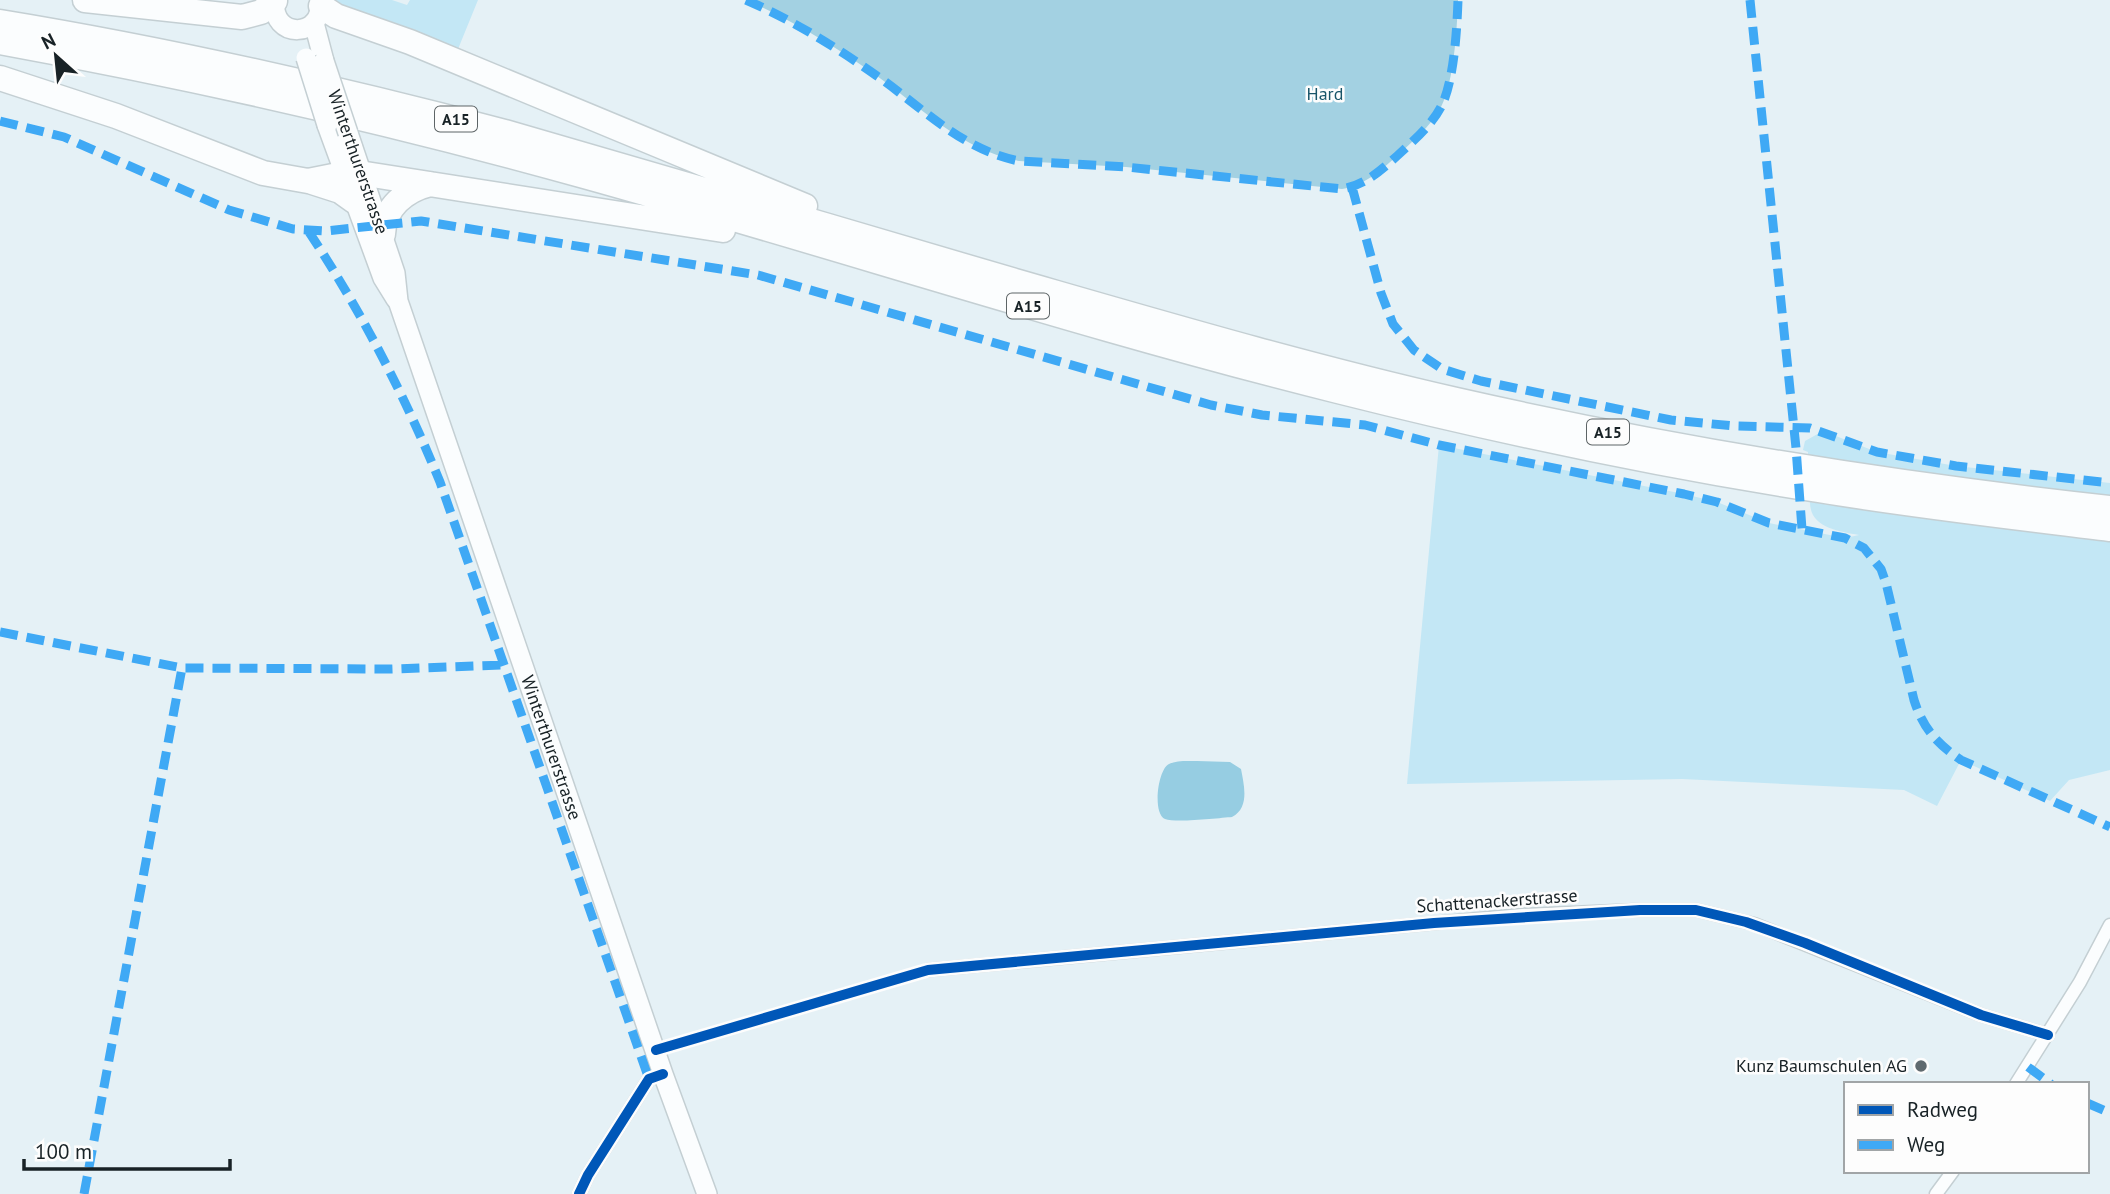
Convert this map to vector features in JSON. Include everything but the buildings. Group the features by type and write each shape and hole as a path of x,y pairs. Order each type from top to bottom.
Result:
{"highway":[{"path":"85,0 242,16 261,12 275,0"},
{"path":"313,15 336,16 410,42 904,249"},
{"name":"A15","path":"0,22 171,53 396,103 1289,358 1537,417 1764,462 1946,489 2110,508"},
{"name":"A15","path":"0,43 141,68 374,120 593,178 1219,360 1470,423 1635,458 1777,484 2110,529"},
{"path":"0,78 116,116 263,173 308,181 340,191 354,201"},
{"path":"308,181 354,173 672,220 838,249"},
{"path":"383,234 387,215 397,202 413,190 430,184"}],"main road":[{"name":"Winterthurerstrasse","path":"275,0 275,14 283,25 313,15 315,60 327,125 383,234 395,273 398,301 663,1074 707,1194"},
{"name":"Winterthurerstrasse","path":"315,60 348,133 354,173 354,201 383,278 398,301"}],"street":[{"name":"Schattenackerstrasse","path":"928,970 1522,915 1696,910 1754,924 1981,1015 2048,1035"},
{"path":"2017,1082 2080,982 2110,925"},
{"path":"579,1194 588,1175 649,1079 663,1074"},
{"path":"1936,1194 1952,1173"}],"shaded area":[{"path":"331,0 392,0 407,5 410,0 478,0 456,54 338,11"},
{"path":"1823,431 1877,452 1956,466 2110,483 2110,496 1988,483 1808,456 1808,452 1803,450 1805,441"},
{"path":"1439,445 1684,494 1717,502 1769,523 1845,538 1859,535 1834,530 1820,523 1811,511 1810,502 1928,519 2110,539 2110,770 2069,780 2050,801 1961,760 1937,806 1904,790 1682,779 1407,784"},
{"path":"1183,761 1230,762 1241,769 1244,802 1238,813 1232,817 1188,820 1165,819 1161,815 1159,782 1169,764"}],"green space":[{"name":"Hard","path":"746,0 1458,0 1452,70 1437,114 1415,139 1378,172 1365,181 1342,189 1126,167 1019,161 998,156 944,127 830,44"}],"marked path":[{"path":"746,0 830,44 961,138 998,156 1019,161 1126,167 1342,189 1365,181 1378,172 1415,139 1437,114 1452,70 1458,0"},
{"path":"1750,0 1802,529"},
{"path":"0,121 64,137 229,210 293,229 325,231 421,221 758,275 1211,405 1262,415 1365,425 1439,445 1684,494 1717,502 1769,523 1845,538 1864,548 1881,569 1914,700 1926,727 1938,741 1961,760 2110,827"},
{"path":"1352,187 1381,293 1393,324 1414,350 1442,369 1481,381 1671,420 1734,426 1810,428 1877,452 1956,466 2110,483"},
{"path":"309,232 380,354 412,417 440,482 649,1079"},
{"path":"0,632 182,668 391,669 504,665"},
{"path":"84,1194 182,668"},
{"path":"2028,1067 2048,1082"},
{"path":"2089,1104 2110,1113"}],"cycle path":[{"path":"656,1050 928,970 1434,923 1640,910 1696,910 1746,922 1805,943 1981,1015 2048,1035"},
{"path":"579,1194 588,1175 649,1079 663,1074"}],"place":[{"name":"Kunz Baumschulen AG","path":"1921,1066"}]}
